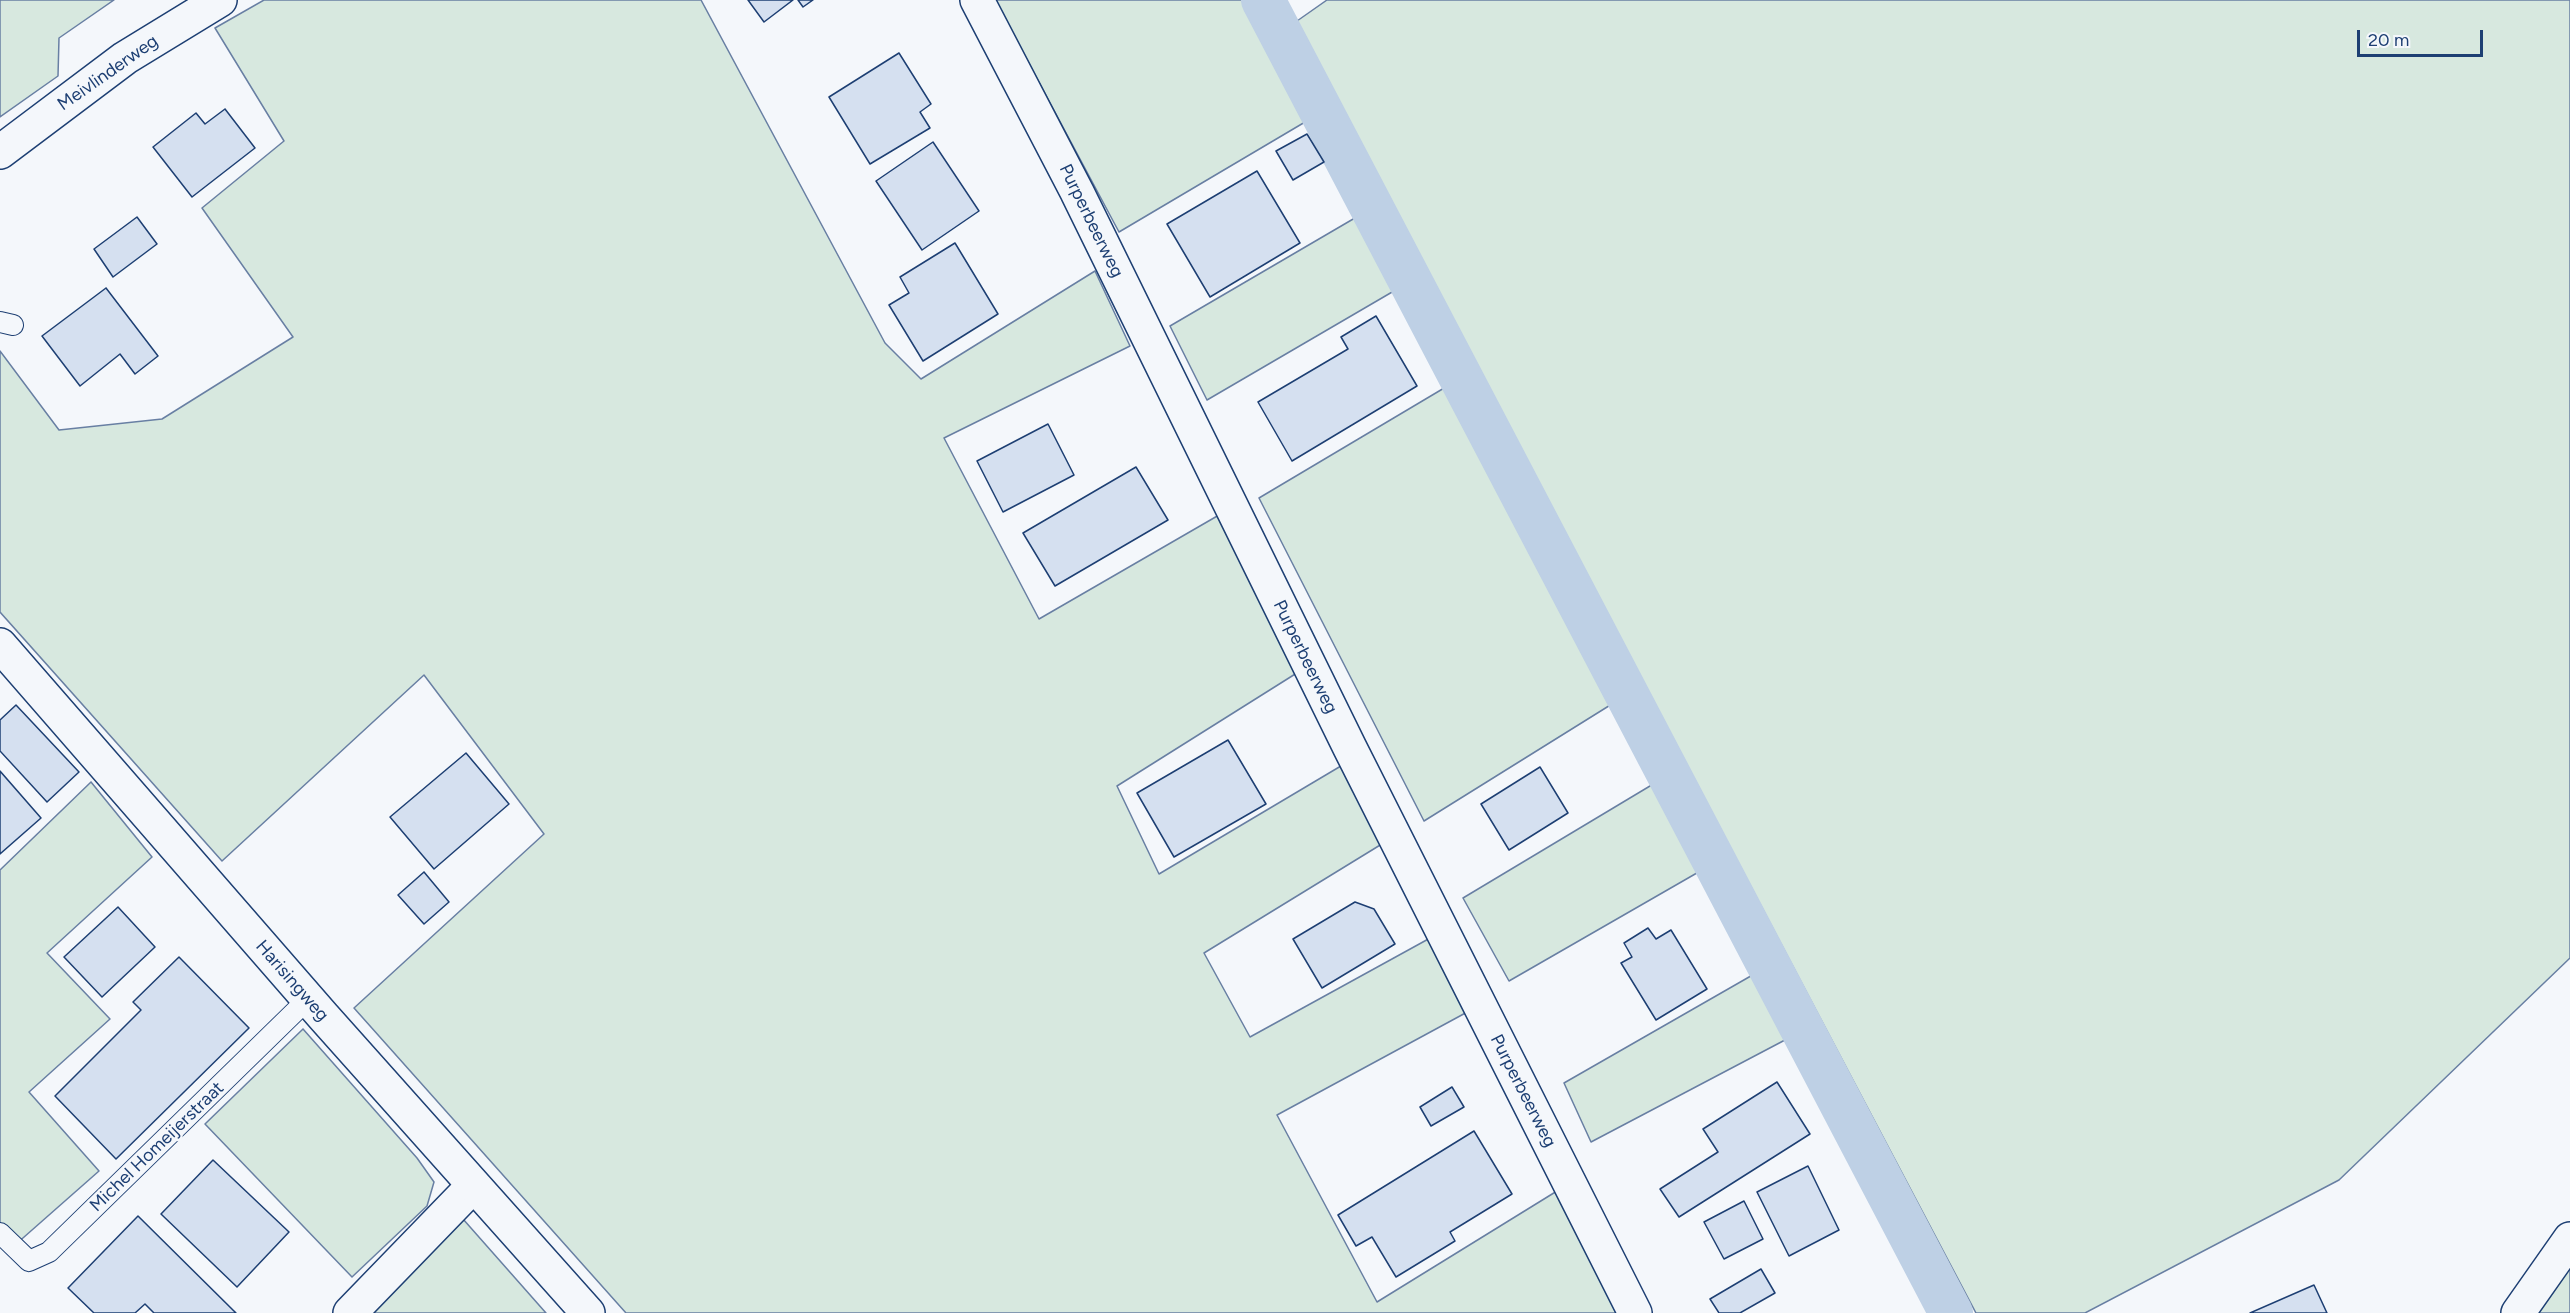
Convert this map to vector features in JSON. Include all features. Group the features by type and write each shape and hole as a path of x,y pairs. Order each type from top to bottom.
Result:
{"street":[{"name":"Meivlinderweg","path":"0,152 125,58 220,0"},
{"name":"Purperbeerweg","path":"977,0 1077,192 1355,759 1635,1313"},
{"name":"Harisingweg","path":"0,645 308,999 588,1313"},
{"path":"350,1313 473,1186"},
{"path":"2518,1313 2570,1239"}],"lane":[{"name":"Michel Homeijerstraat","path":"0,1233 29,1261 50,1252 308,999"}],"shaded area":[{"path":"0,0 114,0 59,38 58,76 0,117"},
{"path":"264,0 701,0 885,343 921,379 1095,271 1130,346 944,438 1039,619 1219,515 1300,671 1117,786 1159,874 1351,760 1390,839 1204,953 1250,1037 1432,937 1471,1010 1277,1115 1377,1302 1557,1191 1621,1313 626,1313 354,1008 544,834 424,675 222,861 0,612 0,351 59,430 162,419 293,337 202,208 284,141 215,28"},
{"path":"995,0 1263,0 1322,112 1119,232"},
{"path":"1327,0 2570,0 2570,958 2339,1180 2085,1313 1976,1313 1482,378 1297,21"},
{"path":"1372,208 1411,281 1207,400 1170,326"},
{"path":"1461,378 1628,694 1424,821 1259,498"},
{"path":"1670,774 1716,862 1509,981 1463,898"},
{"path":"91,782 152,857 47,953 110,1019 29,1092 99,1171 15,1245 0,1230 0,870"},
{"path":"1770,965 1804,1030 1591,1142 1564,1083"},
{"path":"303,1029 417,1158 434,1182 427,1206 352,1277 205,1124"},
{"path":"463,1219 546,1313 371,1313"},
{"path":"2570,1265 2570,1313 2538,1313"}],"building":[{"path":"748,0 793,0 764,22"},
{"path":"798,0 813,0 803,7"},
{"path":"899,53 931,104 920,112 930,128 870,164 829,97"},
{"path":"225,109 255,148 192,197 153,147 196,113 205,124"},
{"path":"1307,134 1324,162 1293,180 1276,151"},
{"path":"933,142 979,211 922,250 876,181"},
{"path":"1257,171 1300,243 1210,297 1167,224"},
{"path":"137,217 157,244 113,277 94,249"},
{"path":"955,243 998,314 923,361 889,305 909,293 900,277"},
{"path":"106,288 158,356 135,374 120,354 80,386 42,336"},
{"path":"1376,316 1417,386 1292,461 1258,402 1348,349 1341,337"},
{"path":"1048,424 1074,475 1003,512 977,461"},
{"path":"1136,467 1168,520 1055,586 1023,533"},
{"path":"16,705 79,772 47,802 0,751 0,720"},
{"path":"1228,740 1266,804 1174,857 1137,793"},
{"path":"466,753 509,804 434,869 390,817"},
{"path":"1540,767 1568,813 1509,850 1481,804"},
{"path":"0,771 41,818 0,854"},
{"path":"424,872 449,902 424,924 398,895"},
{"path":"1355,902 1374,909 1395,944 1322,988 1293,939"},
{"path":"118,907 155,947 102,997 64,957"},
{"path":"1648,928 1656,939 1671,930 1707,989 1656,1020 1621,963 1632,957 1624,943"},
{"path":"179,957 249,1028 116,1159 55,1096 141,1010 133,1002"},
{"path":"1777,1082 1810,1134 1679,1217 1660,1189 1718,1152 1703,1129"},
{"path":"1452,1087 1464,1107 1431,1126 1420,1107"},
{"path":"1474,1131 1512,1194 1450,1232 1455,1241 1396,1277 1372,1237 1356,1246 1338,1215"},
{"path":"213,1160 289,1232 237,1287 161,1214"},
{"path":"1808,1166 1839,1230 1789,1256 1757,1192"},
{"path":"1744,1201 1763,1239 1724,1259 1704,1222"},
{"path":"138,1216 236,1313 154,1313 145,1304 135,1313 94,1313 68,1288"},
{"path":"1761,1269 1775,1293 1740,1313 1719,1313 1710,1299"},
{"path":"2314,1285 2327,1313 2250,1313"}],"waterway":[{"path":"1263,0 1951,1313"}]}
